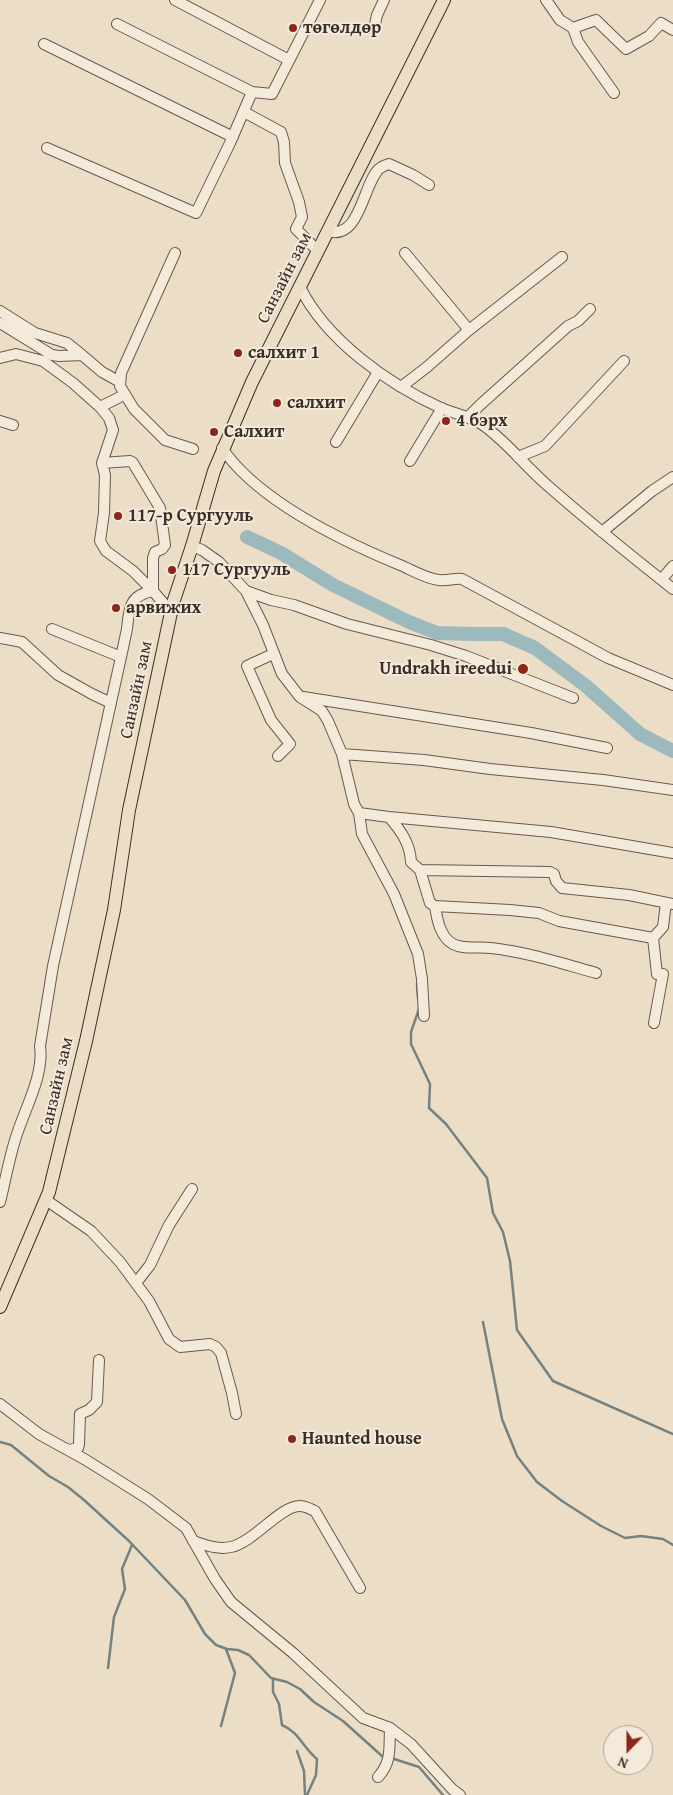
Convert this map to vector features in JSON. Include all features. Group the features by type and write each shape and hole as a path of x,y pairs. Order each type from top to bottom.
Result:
{"main road":[{"name":"Санзайн зам","path":"0,1307 49,1192 86,1042 114,910 129,810 171,612 214,471 222,448 252,382 444,0"}],"street":[{"path":"175,0 289,60"},
{"path":"117,24 252,92 272,94 320,0"},
{"path":"374,30 376,15 384,0"},
{"path":"546,0 560,20 572,28 578,42 614,93"},
{"path":"572,28 596,20 626,48 649,36 661,23 673,30"},
{"path":"44,44 233,137"},
{"path":"47,148 196,213 233,137 252,92"},
{"path":"244,112 281,132 284,142 285,163 299,202 302,217 296,228 318,251"},
{"path":"328,231 334,233 345,230 356,217 378,169 389,164 429,185"},
{"path":"175,253 121,373 120,386 134,408 165,440 193,449"},
{"path":"405,253 469,330"},
{"path":"400,387 562,257"},
{"path":"300,287 314,311 333,335 378,372 400,387 442,408 468,417 490,430 512,449 545,484 673,589"},
{"path":"468,417 590,309"},
{"path":"0,312 36,333 67,343 102,372 120,382"},
{"path":"0,323 52,355 82,356"},
{"path":"0,358 16,354 43,361 73,382 109,418 113,430 102,463 105,475 104,513 100,541 106,551 133,572 171,612"},
{"path":"518,456 545,446 624,361"},
{"path":"336,442 378,372"},
{"path":"100,407 124,395"},
{"path":"410,461 442,408"},
{"path":"0,421 13,424"},
{"path":"222,448 242,472 290,510 334,534 388,560 435,579 462,579 608,658 673,685"},
{"path":"102,463 130,461 133,463 160,508 165,545 156,552 153,558 153,591"},
{"path":"602,532 652,490 673,477"},
{"path":"192,546 202,550 219,562 246,591 263,625 282,674 300,696 322,711 328,721 342,754 354,804 359,813 362,834 394,894 418,954 422,979 424,1016"},
{"path":"662,580 673,566"},
{"path":"0,1202 18,1132 30,1103 42,1056 40,1046 53,966 121,657 129,609 137,597 144,592 153,591"},
{"path":"246,591 271,600 294,604 347,624 431,645 466,656 573,698"},
{"path":"52,629 121,657"},
{"path":"0,638 22,642 64,679 111,702"},
{"path":"273,654 247,666 271,720 290,744 278,756"},
{"path":"300,696 531,733 607,748"},
{"path":"342,754 424,760 490,769 603,780 673,790"},
{"path":"359,813 551,832 673,852"},
{"path":"389,817 404,835 410,852 411,862 420,870 439,925 448,940 453,944 548,958 596,973"},
{"path":"420,870 550,872 554,874 556,881 562,888 629,895 670,904 663,926 653,938 656,974 663,974 654,1023"},
{"path":"434,906 539,913 558,921 653,938"},
{"path":"136,1283 150,1265 169,1225 192,1189"},
{"path":"46,1200 90,1231 120,1262 149,1301 169,1339 180,1346 210,1344 216,1347 221,1353 236,1414"},
{"path":"68,1450 78,1448 80,1414 89,1410 97,1402 99,1360"},
{"path":"0,1404 39,1434 148,1499 186,1528 215,1580 230,1602 293,1653 363,1718 390,1728 411,1744 453,1793"},
{"path":"193,1541 216,1548 232,1547 257,1534 294,1506 303,1506 315,1511 360,1588"},
{"path":"378,1777 386,1768 389,1754 390,1728"}],"waterway":[{"path":"247,537 281,553 333,585 409,622 437,633 503,634 535,648 586,686 640,734 673,751"},
{"path":"417,984 418,998"},
{"path":"419,1009 411,1032 411,1044 430,1084 429,1108 446,1124 487,1178 493,1213 503,1232 510,1261 517,1330 553,1381 673,1434"},
{"path":"483,1322 502,1419 517,1456 537,1482 601,1526 625,1538 641,1536 663,1539 673,1545"},
{"path":"0,1442 11,1445 49,1476 68,1487 129,1541 185,1600 205,1634 216,1645 238,1650 249,1655 271,1678 287,1682 300,1689 314,1702 343,1721 382,1756 386,1757"},
{"path":"108,1668 114,1617 125,1589 122,1569 132,1545"},
{"path":"221,1726 235,1673 226,1649"},
{"path":"273,1679 273,1692 279,1704 282,1725 293,1732 317,1759 316,1775 307,1795"},
{"path":"297,1751 304,1771 305,1795"},
{"path":"391,1758 419,1767 443,1795"}],"place":[{"name":"төгөлдөр","path":"293,28"},
{"name":"салхит 1","path":"238,353"},
{"name":"салхит","path":"277,403"},
{"name":"4 бэрх","path":"446,421"},
{"name":"Салхит","path":"214,432"},
{"name":"117-р Сургууль","path":"118,516"},
{"name":"117 Сургууль","path":"172,570"},
{"name":"арвижих","path":"116,608"},
{"name":"Undrakh ireedui","path":"523,669"},
{"name":"Haunted house","path":"292,1439"}]}
